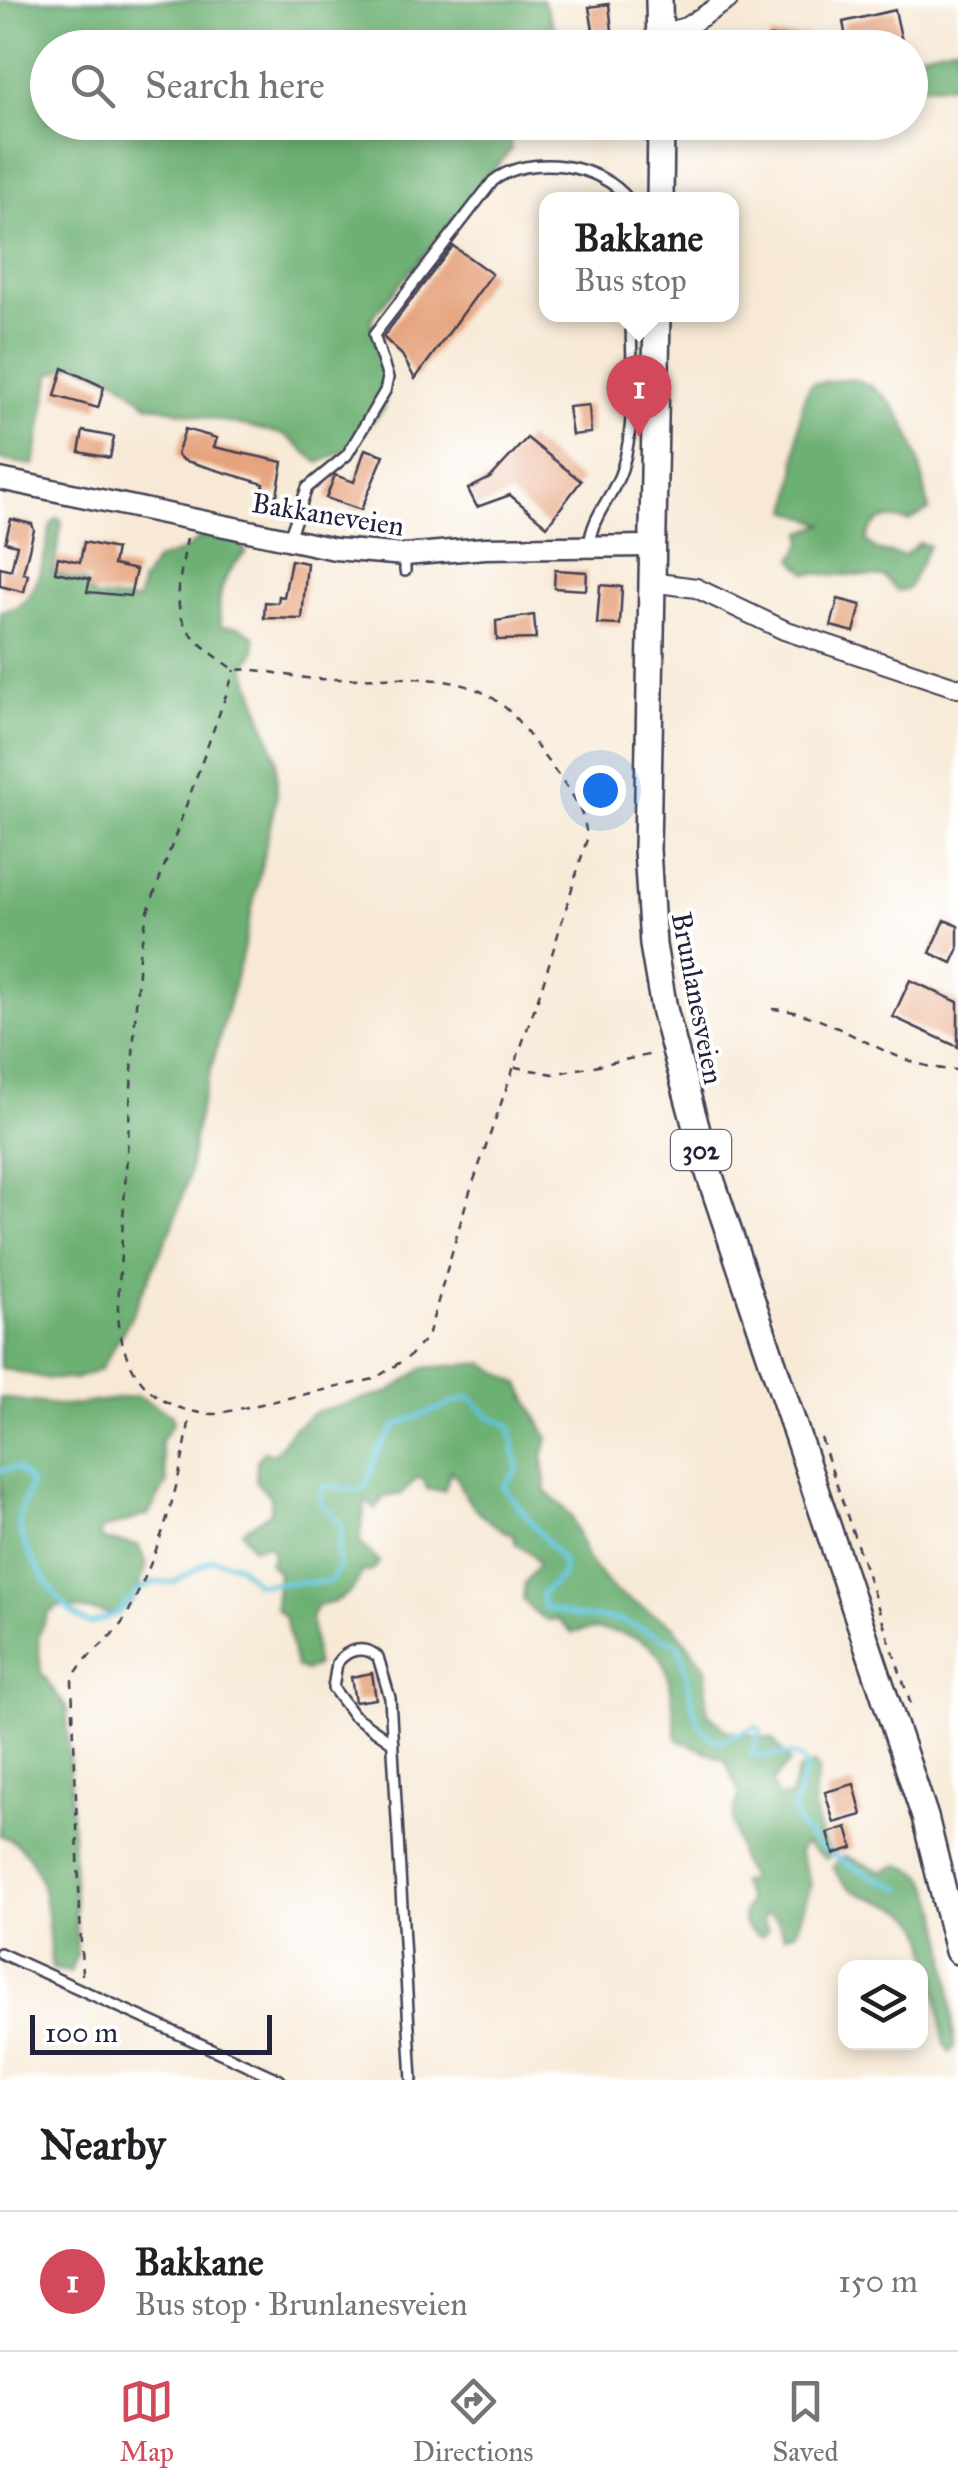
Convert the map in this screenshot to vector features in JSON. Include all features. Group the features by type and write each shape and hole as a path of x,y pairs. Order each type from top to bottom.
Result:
{"main road":[{"path":"658,0 659,30"},
{"path":"660,192 661,140"},
{"name":"Brunlanesveien","path":"657,322 648,897 672,1047 706,1164 925,1817 958,1950"}],"street":[{"path":"680,30 728,0"},
{"name":"Bakkaneveien","path":"0,479 405,563 484,548 652,546"},
{"path":"651,582 696,588 784,630 958,688"}],"lane":[{"path":"289,538 306,488 347,455 384,390 388,378 374,335 493,182 516,169 564,167 610,182 621,192"},
{"path":"590,546 594,518 614,488 625,459 630,322"},
{"path":"392,1743 353,1715 333,1688 336,1664 350,1651 371,1651 384,1667 392,1743 412,2080"},
{"path":"0,1953 280,2080"}],"path":[{"path":"190,520 178,592 182,624 200,646 235,670 250,668 314,679 449,683 482,691 514,716 572,792 586,823 584,858 467,1200 435,1320 410,1356 374,1379 330,1392 216,1414 190,1414 146,1390 117,1332 139,955 153,896 235,670"},
{"path":"772,1010 804,1014 910,1064 958,1070"},
{"path":"514,1066 552,1074 624,1062 672,1047"},
{"path":"82,1992 72,1680 78,1667 126,1616 174,1498 190,1414"},
{"path":"820,1433 912,1710"}],"green space":[{"path":"0,0 543,0 555,30 30,30 30,140 510,140 511,149 371,319 384,368 384,409 343,451 319,463 285,435 147,404 119,380 76,363 51,374 34,465 0,460"},
{"path":"958,45 958,86 928,85 928,51"},
{"path":"850,379 885,397 898,412 916,451 929,510 909,521 878,521 866,540 876,550 904,556 919,543 929,546 908,589 897,591 884,577 807,573 793,559 803,543 803,532 824,524 789,510 806,393 813,383"},
{"path":"57,518 62,521 53,573 84,581 94,597 138,601 141,583 156,560 184,551 205,534 241,543 246,552 226,577 220,594 221,626 240,627 255,637 254,653 245,666 276,757 277,794 241,959 197,1120 188,1179 173,1225 129,1321 100,1370 75,1379 49,1379 0,1368 0,611 13,608 31,591 38,579 51,524"},
{"path":"484,1363 520,1385 548,1438 543,1458 546,1491 571,1515 588,1560 614,1591 674,1626 706,1668 707,1712 727,1731 773,1739 790,1762 772,1783 777,1797 790,1797 798,1771 815,1764 819,1772 815,1815 832,1854 826,1859 804,1843 799,1852 811,1885 796,1931 784,1936 777,1919 767,1913 762,1919 768,1929 762,1937 744,1923 749,1901 740,1882 750,1879 740,1859 732,1821 739,1793 725,1760 677,1739 668,1676 655,1651 626,1635 593,1630 572,1633 557,1619 546,1620 533,1611 523,1599 525,1583 538,1565 531,1553 516,1545 514,1536 473,1506 451,1470 444,1491 427,1489 423,1479 417,1478 402,1494 384,1497 376,1509 365,1501 360,1543 379,1562 372,1571 362,1572 345,1596 318,1605 311,1616 316,1666 305,1671 296,1667 285,1617 275,1608 278,1572 269,1564 273,1554 269,1545 252,1548 242,1531 271,1512 271,1497 256,1482 257,1460 264,1451 274,1454 293,1429 315,1412 389,1392 424,1368"},
{"path":"138,1396 172,1415 173,1423 160,1442 167,1483 148,1515 100,1530 101,1540 138,1545 147,1565 134,1599 117,1615 60,1606 49,1613 38,1636 41,1672 67,1709 77,1954 70,1972 52,1969 43,1891 30,1857 0,1835 0,1398 66,1406"},
{"path":"845,1856 882,1871 900,1865 911,1869 922,1875 931,1888 947,1957 954,2048 950,2052 944,2044 932,1962 920,1923 899,1908 850,1888 833,1866"}],"building":[{"path":"609,4 612,30 593,30 589,7"},
{"path":"895,10 899,30 845,30 843,22"},
{"path":"453,246 492,274 415,379 402,355 383,337"},
{"path":"63,368 104,387 98,408 55,396"},
{"path":"589,405 591,433 572,435 568,407"},
{"path":"185,429 217,438 214,447 283,462 277,495 262,492 264,484 183,460 177,455"},
{"path":"83,431 114,437 110,458 79,452"},
{"path":"527,438 581,481 547,526 510,495 477,507 468,489 490,478"},
{"path":"365,449 384,455 361,510 326,498 335,475 354,482"},
{"path":"11,519 32,524 34,530 23,573 28,574 24,592 0,586 0,567 11,570 17,545 5,542"},
{"path":"84,542 116,549 113,565 136,570 130,596 87,592 90,579 55,572 58,557 80,562"},
{"path":"291,560 307,563 302,619 264,618 265,602 278,603 279,596 284,597"},
{"path":"555,570 587,572 586,590 554,588"},
{"path":"600,585 622,587 620,625 597,624"},
{"path":"838,599 861,605 854,632 831,626"},
{"path":"534,615 536,639 497,640 496,621"},
{"path":"945,920 958,926 958,950 952,963 930,953"},
{"path":"910,980 958,1002 958,1047 893,1017"},
{"path":"372,1673 376,1699 355,1702 351,1677"},
{"path":"854,1784 862,1815 834,1823 825,1792"},
{"path":"847,1827 853,1848 834,1854 828,1833"}],"waterway":[{"path":"0,1471 16,1468 30,1482 19,1520 26,1547 56,1595 90,1624 117,1614 139,1590 152,1583 174,1582 212,1559 238,1565 257,1584 330,1582 340,1566 341,1532 339,1522 320,1502 324,1486 360,1490 366,1486 378,1451 396,1425 469,1397 488,1415 510,1426 518,1469 503,1487 564,1563 562,1576 541,1594 544,1607 574,1616 620,1620 678,1644 695,1713 708,1735 718,1741 756,1727 761,1731 751,1754 788,1754 801,1759 807,1766 794,1809 799,1824 840,1859 903,1888"}],"place":[{"name":"Bakkane","path":"639,437"}]}
